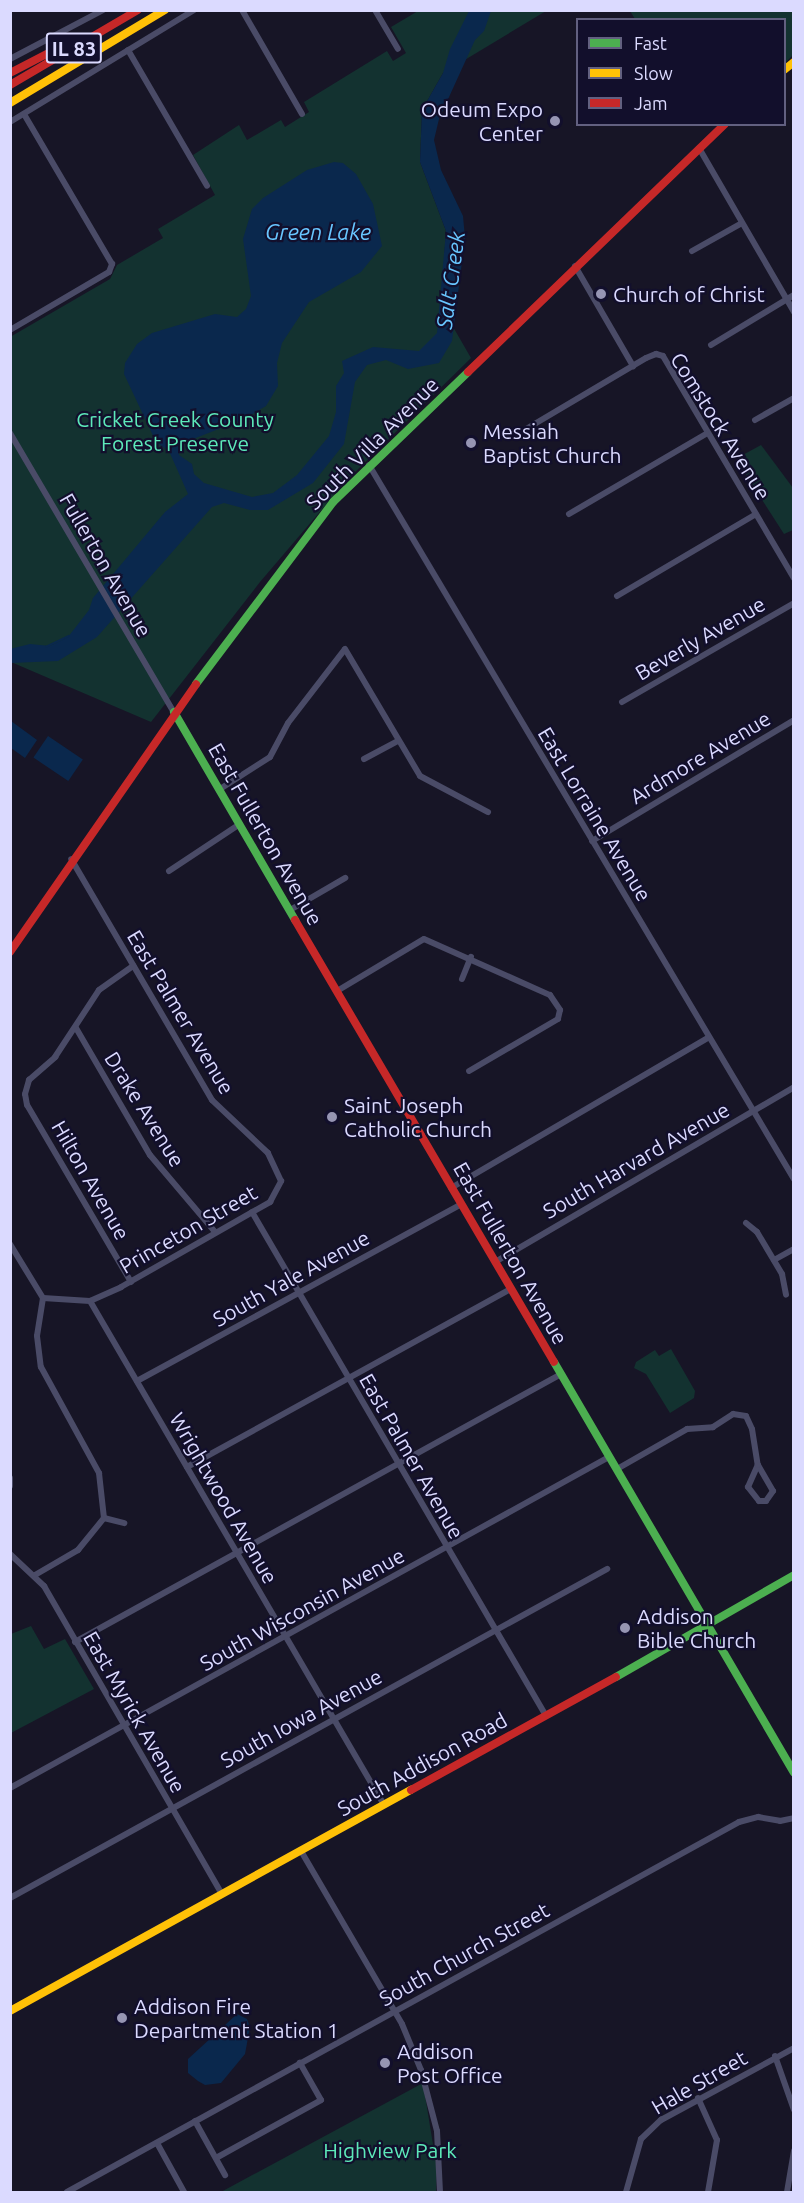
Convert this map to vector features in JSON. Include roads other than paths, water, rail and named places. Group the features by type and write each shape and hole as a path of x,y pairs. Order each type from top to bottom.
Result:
{"main road":[{"path":"10,73 133,10"},
{"name":"IL 83","path":"10,85 138,10"},
{"name":"IL 83","path":"10,105 165,10"},
{"name":"South Villa Avenue","path":"10,952 70,860 174,712 333,502 575,266 723,126"},
{"name":"East Fullerton Avenue","path":"174,712 794,1772"},
{"name":"South Addison Road","path":"10,2011 708,1626 794,1575"}],"street":[{"path":"10,123 194,10"},
{"path":"242,10 302,114"},
{"path":"375,10 398,49"},
{"path":"10,59 103,11"},
{"path":"128,50 207,186"},
{"path":"12,327 109,272 110,259 24,114"},
{"path":"699,148 742,223 790,297 794,312"},
{"path":"692,252 742,223"},
{"path":"521,432 633,366 575,266"},
{"path":"711,345 790,297"},
{"name":"Comstock Avenue","path":"633,366 656,354 663,356 706,434 794,578"},
{"path":"755,420 794,398"},
{"name":"Fullerton Avenue","path":"10,433 174,712"},
{"path":"569,514 706,434"},
{"name":"East Lorraine Avenue","path":"369,465 794,1179"},
{"path":"618,596 756,514"},
{"name":"Beverly Avenue","path":"622,702 794,603"},
{"path":"220,789 270,757 288,723 345,648 420,776 488,812"},
{"name":"Ardmore Avenue","path":"592,841 794,720"},
{"path":"364,759 398,741"},
{"path":"170,871 240,824"},
{"name":"East Palmer Avenue","path":"70,860 212,1100 261,1146 278,1169"},
{"path":"290,910 345,878"},
{"path":"337,991 424,939 471,957 550,995 561,1015 543,1029 469,1071"},
{"path":"462,979 471,957"},
{"path":"76,1028 106,981 133,966"},
{"name":"Hilton Avenue","path":"76,1028 55,1057 29,1080 25,1094 131,1282"},
{"name":"Drake Avenue","path":"76,1028 150,1155 215,1232"},
{"path":"452,1188 708,1038"},
{"name":"South Harvard Avenue","path":"495,1262 794,1087"},
{"name":"Princeton Street","path":"90,1301 131,1282 276,1197 281,1181 278,1169"},
{"name":"South Yale Avenue","path":"137,1381 461,1204"},
{"name":"East Palmer Avenue","path":"252,1212 546,1716"},
{"path":"746,1223 757,1232 782,1274 786,1295"},
{"path":"10,1244 43,1299 37,1336 41,1367 99,1473 104,1518 78,1550 35,1575"},
{"path":"774,1260 794,1249"},
{"path":"187,1467 511,1289"},
{"path":"43,1299 90,1301"},
{"name":"Wrightwood Avenue","path":"90,1301 384,1805"},
{"path":"75,1642 561,1374"},
{"path":"617,1469 687,1429 713,1427 734,1414 746,1416 752,1428 758,1465 773,1491 766,1501 759,1500 748,1487 758,1465"},
{"name":"South Wisconsin Avenue","path":"10,1788 609,1457"},
{"path":"10,1478 10,1486"},
{"path":"104,1518 124,1523"},
{"name":"East Myrick Avenue","path":"10,1554 35,1575 222,1894"},
{"name":"South Iowa Avenue","path":"11,1897 607,1569"},
{"name":"South Church Street","path":"67,2193 300,2062 739,1822 758,1817 780,1821 794,1818"},
{"path":"301,1851 394,2011 425,2080 437,2131 440,2193"},
{"name":"Hale Street","path":"626,2193 641,2139 662,2120 775,2056 794,2048"},
{"path":"775,2056 794,2110"},
{"path":"216,2158 321,2100 300,2062"},
{"path":"698,2098 717,2140 708,2193"},
{"path":"195,2121 225,2175"},
{"path":"157,2143 184,2193"},
{"path":"787,2193 794,2151"}],"water":[{"name":"Green Lake","path":"469,11 491,11 484,31 475,40 439,119 434,140 441,170 463,216 465,238 452,341 439,363 408,369 386,360 367,365 355,382 344,444 313,483 268,510 250,510 224,503 212,507 97,637 58,661 11,663 10,649 30,644 50,646 68,637 89,610 93,598 165,512 188,494 169,451 156,442 124,374 125,363 137,344 152,333 215,314 237,317 246,309 251,296 243,239 252,209 263,198 307,170 334,162 343,163 356,174 373,204 382,246 361,272 309,302 282,343 277,363 278,386 266,406 244,419 178,445 179,455 192,464 194,474 204,483 252,497 273,493 297,475 329,436 336,412 336,386 344,373 342,361 373,347 419,351 437,333 446,231 420,162 422,110 443,73 450,49"},
{"path":"11,721 37,740 25,758 11,748"},
{"path":"48,736 83,759 68,781 33,758"},
{"path":"237,2014 247,2019 250,2027 245,2054 221,2083 205,2085 188,2073 188,2059"}],"waterway":[{"name":"Salt Creek","path":"46,647 69,636"}],"place":[{"name":"Odeum Expo Center","path":"555,121"},
{"name":"Church of Christ","path":"601,294"},
{"name":"Messiah Baptist Church","path":"471,443"},
{"name":"Saint Joseph Catholic Church","path":"332,1117"},
{"name":"Addison Bible Church","path":"625,1628"},
{"name":"Addison Fire Department Station 1","path":"122,2018"},
{"name":"Addison Post Office","path":"385,2063"}],"park label":[{"name":"Cricket Creek County Forest Preserve","path":"175,431"},
{"name":"Highview Park","path":"390,2150"}]}
